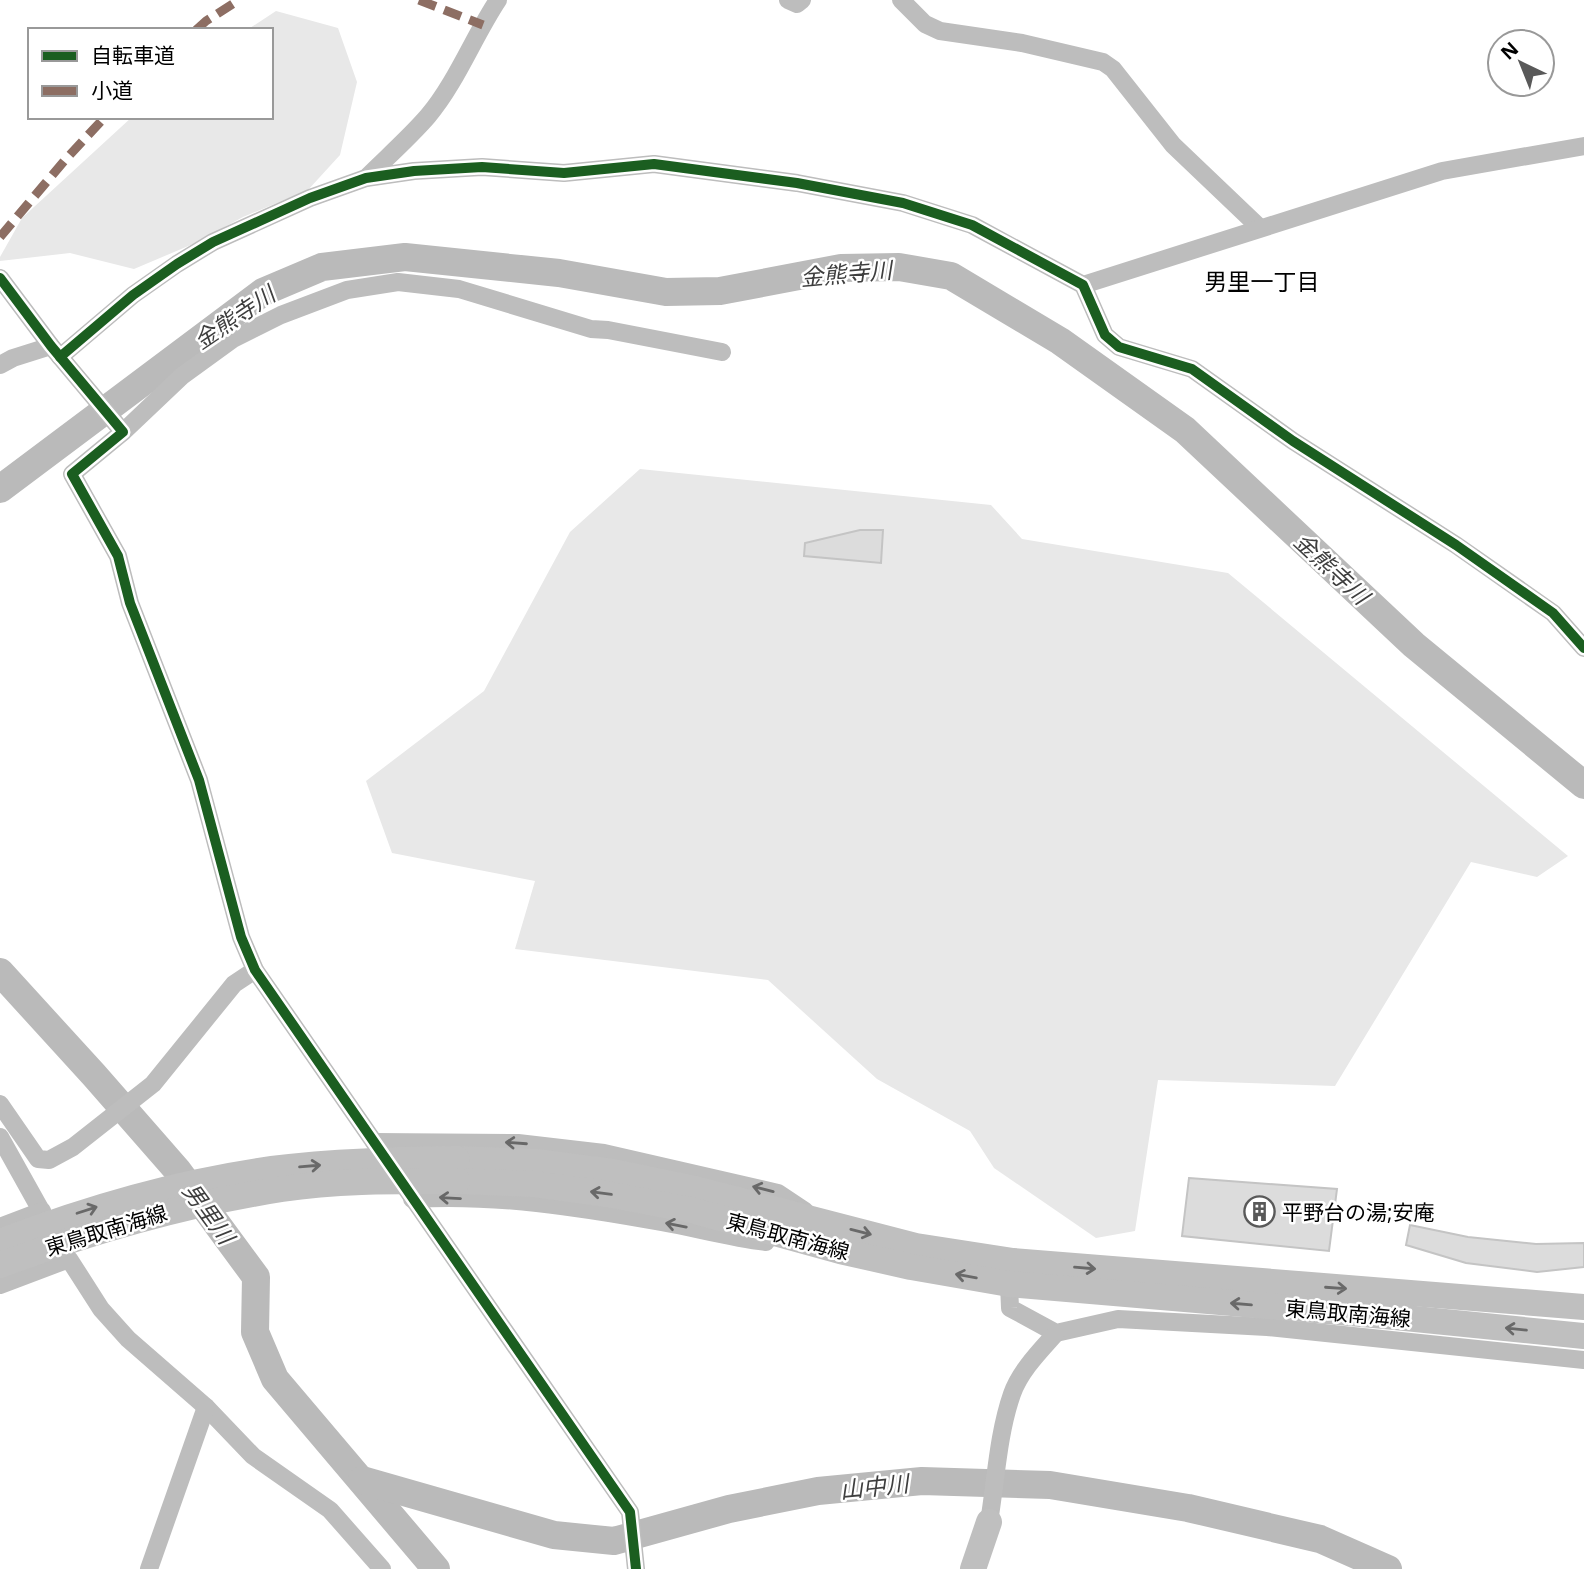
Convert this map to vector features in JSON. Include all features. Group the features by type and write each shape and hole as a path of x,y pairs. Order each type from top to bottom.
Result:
{"main road":[{"name":"東鳥取南海線","path":"0,1242 107,1204 168,1188 272,1169 375,1161 457,1170 691,1210 840,1251 1009,1284 1371,1314 1584,1336"},
{"name":"東鳥取南海線","path":"0,1265 172,1209 284,1189 536,1162 613,1172 695,1189 916,1246 1013,1261 1584,1307"},
{"path":"973,1569 989,1522"}],"street":[{"path":"366,178 429,116 498,0"},
{"path":"788,0 797,4 802,0"},
{"path":"901,0 925,24 940,31 1022,43 1103,62 1113,69 1173,145 1259,228"},
{"path":"1083,285 1443,171 1584,146"},
{"path":"0,365 13,358 58,355 133,295 213,242 310,198 366,178 414,171 482,167 564,173 654,164 797,183 903,203 972,225 1083,285 1105,335 1118,347 1192,369 1293,441 1456,545 1521,590 1553,613 1584,648"},
{"path":"0,278 58,355 119,428"},
{"path":"636,1566 630,1512 255,970 241,937 199,780 130,603 118,556 72,474 119,428 182,376 233,339 281,315 347,290 398,282 459,289 591,329 722,352"},
{"path":"0,1104 38,1159 49,1160 73,1147 153,1084 234,984 255,970"},
{"path":"0,1137 69,1259 101,1309 128,1339 206,1407 253,1456 330,1510 382,1569"},
{"path":"374,1142 518,1143 604,1153 778,1193 822,1222"},
{"path":"412,1199 439,1197 537,1203 661,1222 761,1242 840,1251"},
{"path":"0,1227 42,1211"},
{"path":"0,1285 69,1259"},
{"path":"1009,1284 1010,1308 1056,1333"},
{"path":"989,1522 1004,1429 1013,1392 1031,1360 1056,1333 1118,1319 1267,1327 1584,1360"},
{"path":"149,1569 206,1407"}],"shaded area":[{"path":"276,11 338,28 357,82 340,155 308,190 243,217 193,244 134,269 70,253 0,261 22,218 130,119 273,119 273,28 250,28"},
{"path":"640,469 991,505 1022,539 1228,573 1568,856 1537,877 1471,862 1335,1086 1158,1080 1135,1231 1096,1238 994,1168 970,1131 877,1079 768,980 515,949 535,881 392,853 366,781 484,691 570,532"}],"building":[{"path":"860,530 883,530 881,563 804,556 805,543"},
{"name":"平野台の湯;安庵","path":"1189,1178 1337,1189 1329,1251 1182,1236"},
{"path":"1410,1225 1468,1237 1536,1244 1584,1243 1584,1267 1537,1272 1466,1263 1406,1245"}],"waterway":[{"name":"金熊寺川","path":"0,489 263,292 322,267 405,257 559,273 666,292 720,291 841,268 899,267 951,276 1060,341 1185,430 1414,645 1584,785"},
{"name":"男里川","path":"0,972 178,1171 256,1277 255,1332 275,1379 436,1569"},
{"name":"山中川","path":"362,1480 554,1535 614,1541 729,1509 818,1491 922,1481 1050,1485 1188,1508 1320,1539 1388,1569"}],"marked path":[{"path":"198,28 239,0"},
{"path":"419,0 483,25"},
{"path":"0,237 103,119"}],"cycle path":[{"path":"60,357 133,295 213,242 310,198 366,178 414,171 482,167 564,173 654,164 797,183 903,203 972,225 1083,285 1105,335 1119,347 1192,369 1293,441 1456,545 1553,613 1584,648"},
{"path":"0,278 51,346 123,432 72,474 118,556 130,603 199,780 241,937 255,970 630,1512 636,1569"}],"place":[{"name":"平野台の湯;安庵","path":"1259,1212"}],"district":[{"name":"男里一丁目","path":"1262,281"}]}
